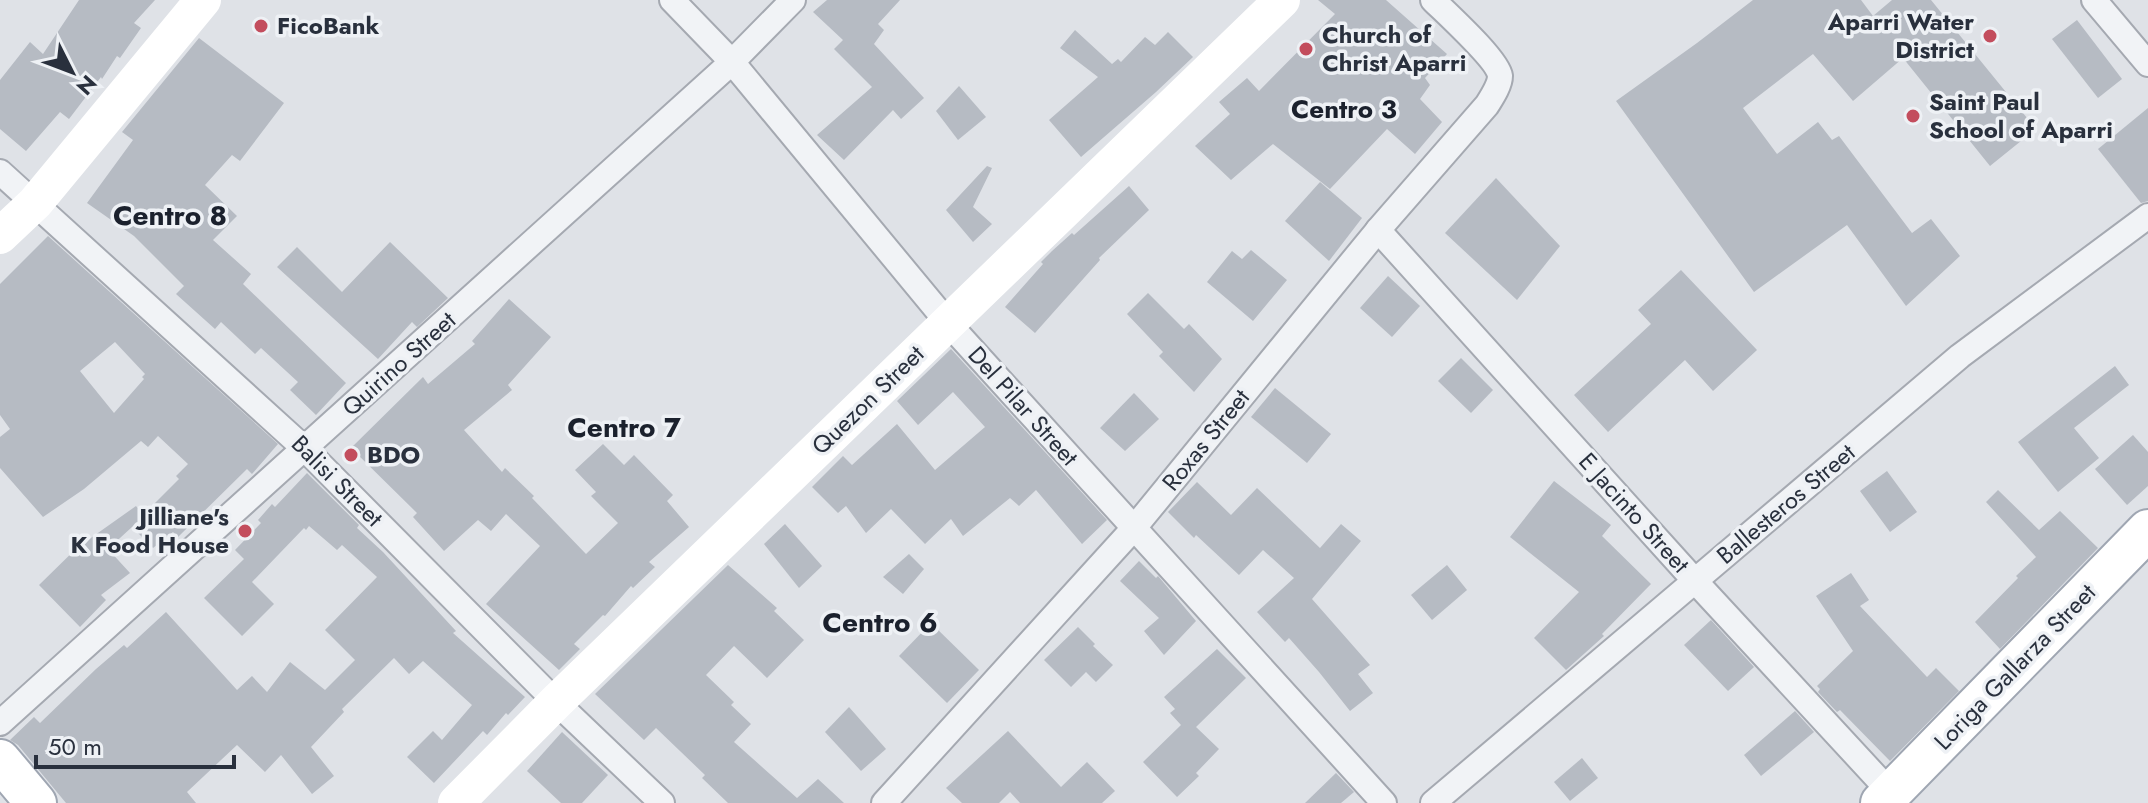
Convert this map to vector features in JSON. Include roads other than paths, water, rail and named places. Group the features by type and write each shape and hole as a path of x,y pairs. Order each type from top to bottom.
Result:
{"main road":[{"name":"Loriga Gallarza Street","path":"1887,798 2148,530"},
{"path":"0,760 36,803"}],"street":[{"path":"0,236 35,203 203,0"},
{"name":"Del Pilar Street","path":"672,0 732,62 948,323 1384,803"},
{"name":"Quirino Street","path":"0,723 732,62 793,0"},
{"name":"Quezon Street","path":"456,803 556,702 1282,0"},
{"name":"Roxas Street","path":"884,803 1134,528 1378,230 1487,105 1500,75 1494,62 1433,0"},
{"path":"2094,0 2148,64"},
{"name":"Balisi Street","path":"0,172 305,449 556,702 662,803"},
{"name":"Ballesteros Street","path":"1433,803 1960,356 2148,216"},
{"name":"E Jacinto Street","path":"1378,230 1887,798"}],"place":[{"name":"FicoBank","path":"261,26"},
{"name":"Aparri Water District","path":"1990,36"},
{"name":"Church of Christ Aparri","path":"1306,49"},
{"name":"Saint Paul School of Aparri","path":"1913,116"},
{"name":"BDO","path":"351,455"},
{"name":"Jilliane's K Food House","path":"245,531"}],"district":[{"name":"Centro 3","path":"1344,109"},
{"name":"Centro 8","path":"170,215"},
{"name":"Centro 7","path":"624,427"},
{"name":"Centro 6","path":"880,622"}]}
